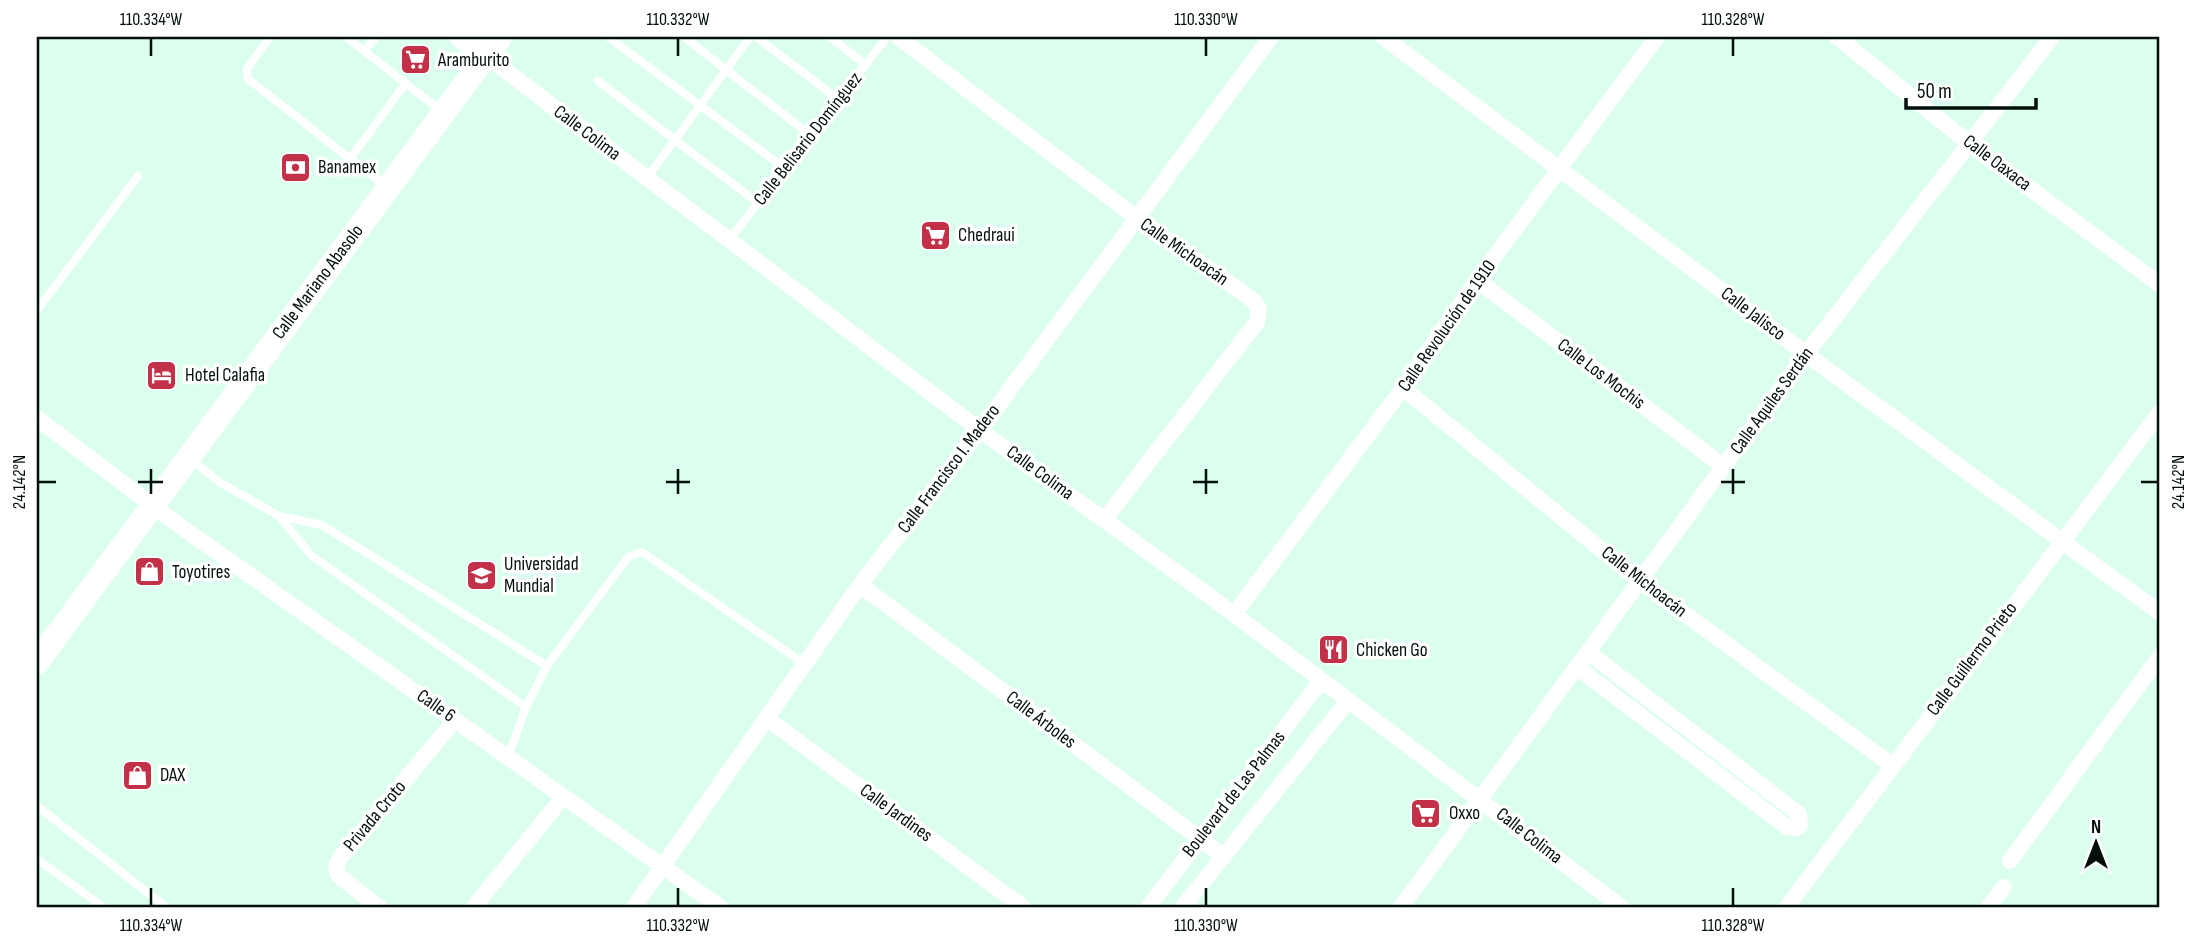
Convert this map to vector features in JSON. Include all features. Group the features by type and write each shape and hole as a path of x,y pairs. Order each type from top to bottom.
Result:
{"main road":[{"name":"Calle Mariano Abasolo","path":"37,662 151,504 493,47"}],"street":[{"name":"Calle Colima","path":"461,37 493,47 648,178 729,240 980,430 1234,614 1621,907"},
{"name":"Calle Michoacán","path":"898,37 1138,219 1252,300 1259,309 1257,322 1104,520"},
{"name":"Calle Francisco I. Madero","path":"634,907 769,720 860,585 1138,219 1270,37"},
{"name":"Calle Jalisco","path":"1382,37 1806,354 2160,613"},
{"name":"Calle Revolución de 1910","path":"1234,614 1403,388 1477,280 1657,37"},
{"name":"Calle Oaxaca","path":"1837,37 1970,144 2160,285"},
{"name":"Calle Aquiles Serdán","path":"1401,907 1806,354 2052,37"},
{"name":"Calle Los Mochis","path":"1477,280 1724,467"},
{"name":"Calle Michoacán","path":"1403,388 1641,582 1892,765"},
{"name":"Calle Guillermo Prieto","path":"1787,907 2160,412"},
{"name":"Calle 6","path":"37,418 151,504 720,907"},
{"name":"Calle Árboles","path":"860,585 1222,855"},
{"path":"1588,653 1682,735 1735,775"},
{"path":"2010,861 2160,656"},
{"path":"1578,668 1682,735"},
{"name":"Boulevard de Las Palmas","path":"1148,907 1321,681"},
{"name":"Boulevard de Las Palmas","path":"1183,907 1347,702"},
{"name":"Privada Croto","path":"379,907 339,876 336,867 340,858 456,720"},
{"name":"Calle Jardines","path":"769,720 1023,907"},
{"path":"474,907 563,797"},
{"path":"1988,907 2004,887"}],"lane":[{"path":"270,37 247,69 248,79 387,188"},
{"path":"346,37 444,113"},
{"path":"365,51 376,37"},
{"path":"608,37 701,107 724,120 786,169"},
{"path":"684,37 810,135"},
{"path":"648,178 750,37"},
{"path":"756,37 838,99"},
{"path":"830,37 866,65"},
{"name":"Calle Belisario Domínguez","path":"729,240 887,37"},
{"path":"598,81 758,203"},
{"path":"350,159 406,83"},
{"path":"37,310 138,176"},
{"path":"188,457 221,483 279,516 321,525 547,666"},
{"path":"279,516 312,556 526,707"},
{"path":"508,758 526,707 547,666 629,556 635,552 642,552 806,665"},
{"path":"37,806 166,907"},
{"path":"37,859 103,907"}],"place":[{"name":"Aramburito","path":"415,60"},
{"name":"Banamex","path":"295,167"},
{"name":"Chedraui","path":"935,235"},
{"name":"Hotel Calafia","path":"162,375"},
{"name":"Toyotires","path":"149,572"},
{"name":"Universidad Mundial","path":"481,575"},
{"name":"Chicken Go","path":"1333,650"},
{"name":"DAX","path":"137,775"},
{"name":"Oxxo","path":"1426,813"}]}
